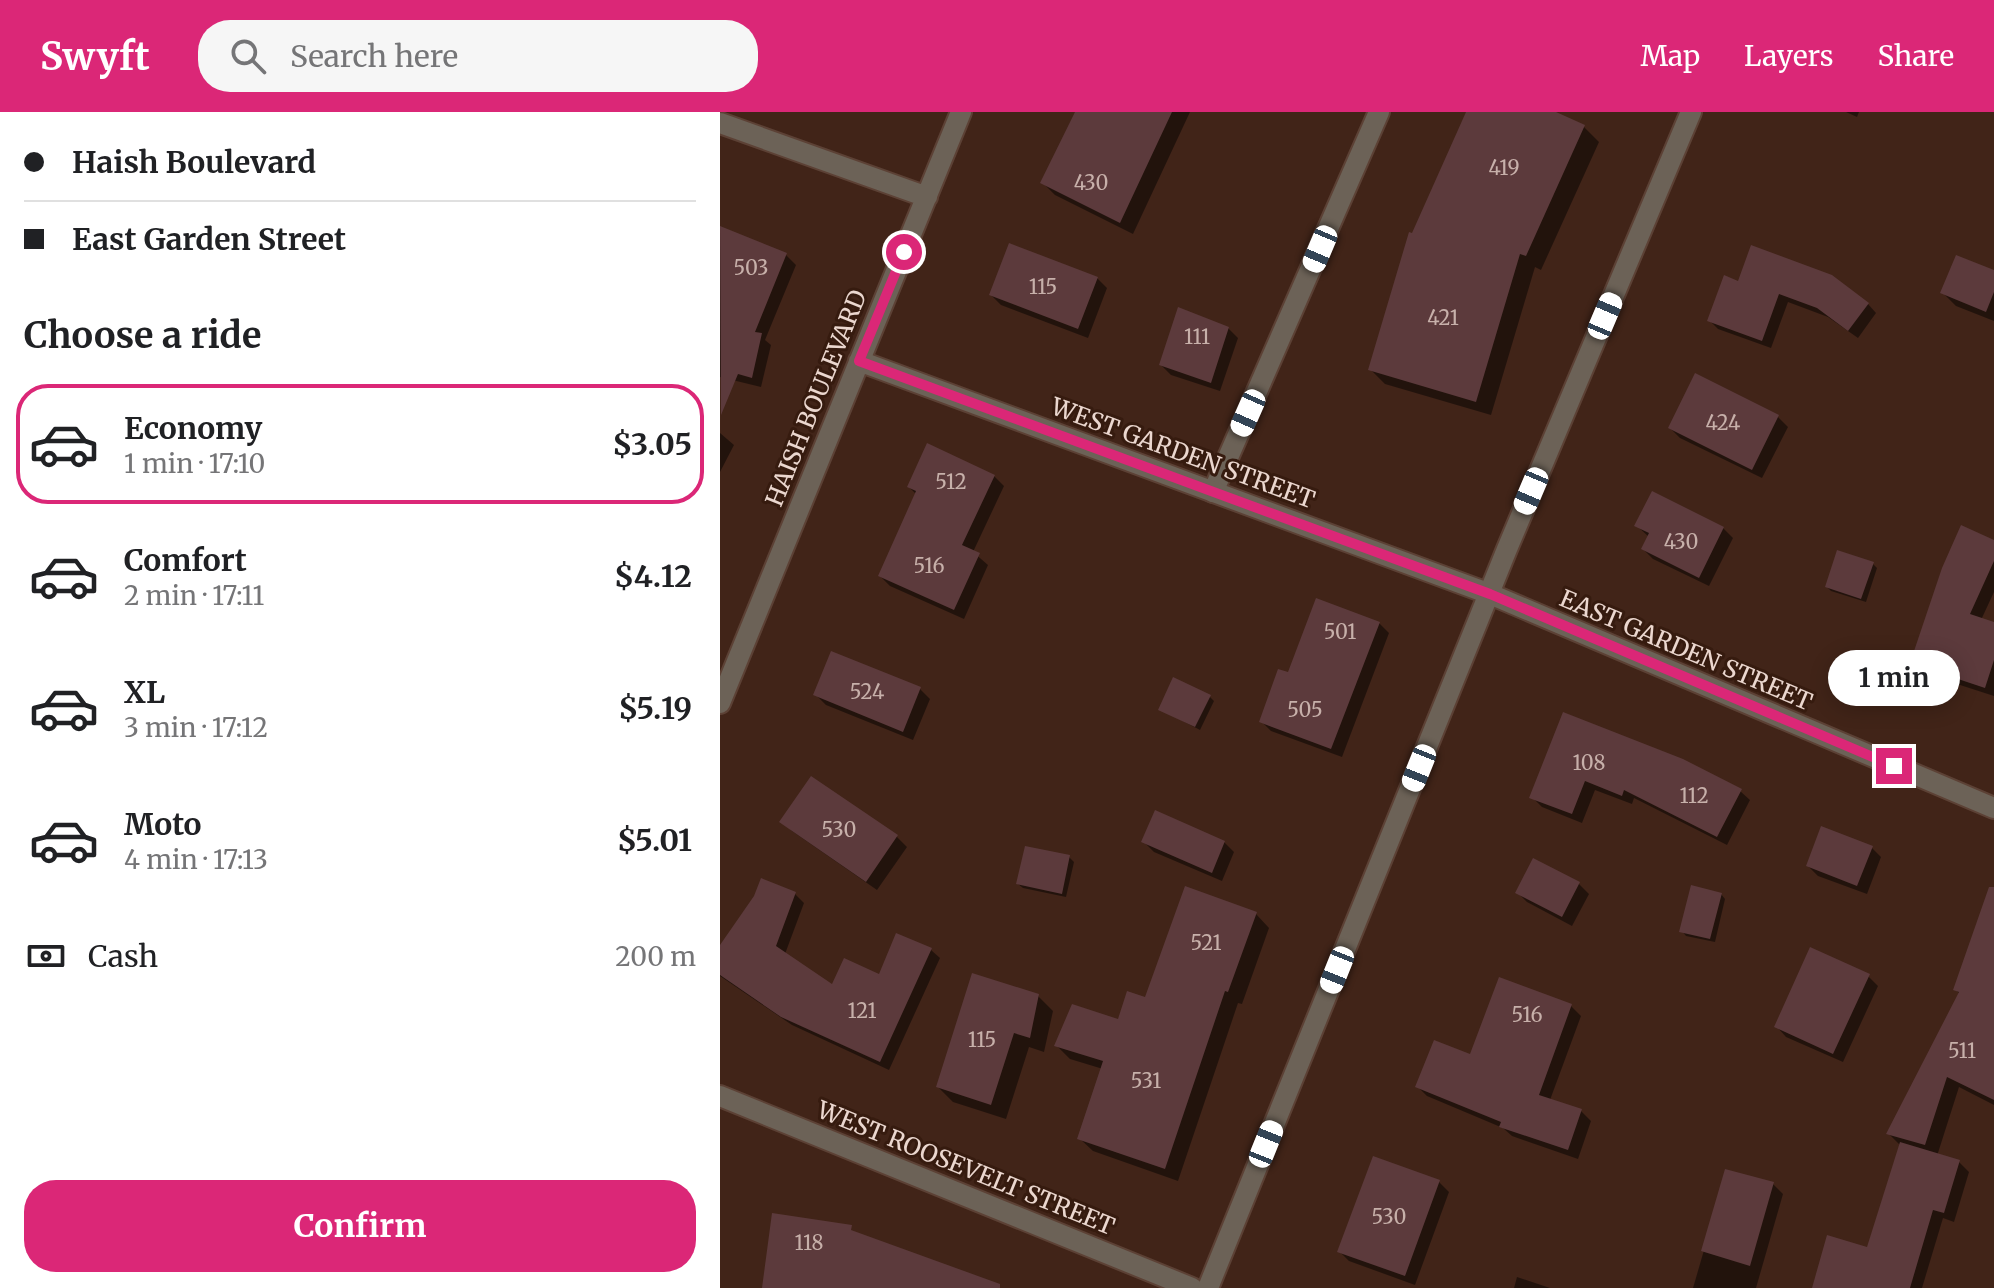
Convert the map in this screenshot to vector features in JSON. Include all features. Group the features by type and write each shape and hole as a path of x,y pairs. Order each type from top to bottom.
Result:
{"street":[{"name":"HAISH BOULEVARD","path":"720,703 961,112"},
{"path":"1213,492 1379,112"},
{"path":"1208,1288 1490,594 1691,112"},
{"path":"720,123 927,197"},
{"name":"WEST GARDEN STREET","path":"859,361 1490,594"},
{"name":"EAST GARDEN STREET","path":"1490,594 1994,808"},
{"name":"WEST ROOSEVELT STREET","path":"720,1096 1192,1288"}],"building":[{"path":"1075,112 1172,112 1120,223 1040,183"},
{"path":"1466,112 1556,112 1585,125 1526,256 1520,254 1476,402 1368,370 1409,232 1412,233"},
{"path":"720,226 787,253 755,332 762,333 752,378 738,374 721,415"},
{"path":"1009,243 1098,277 1078,329 989,295"},
{"path":"1751,245 1832,275 1869,303 1848,331 1817,308 1779,294 1762,341 1707,321 1724,275 1738,281"},
{"path":"1956,255 1994,270 1994,292 1986,312 1940,293"},
{"path":"1178,307 1229,327 1211,383 1159,365"},
{"path":"1695,373 1779,415 1752,470 1668,428"},
{"path":"927,443 995,475 962,545 980,553 954,610 878,576 916,491 907,487"},
{"path":"1652,491 1724,527 1699,578 1641,549 1649,533 1634,526"},
{"path":"1961,525 1994,540 1994,561 1970,614 1994,622 1994,660 1985,688 1910,663 1942,568"},
{"path":"1837,550 1874,562 1861,599 1825,587"},
{"path":"1316,598 1380,622 1331,749 1259,722 1278,669 1288,672"},
{"path":"831,651 921,687 903,732 813,695"},
{"path":"1173,677 1211,695 1195,727 1158,710"},
{"path":"1563,712 1683,759 1742,789 1717,837 1624,790 1622,796 1585,781 1572,814 1529,798"},
{"path":"811,776 898,835 866,882 779,822"},
{"path":"1155,810 1225,841 1212,873 1141,842"},
{"path":"1821,826 1873,846 1857,886 1806,866"},
{"path":"1025,846 1070,855 1062,894 1016,884"},
{"path":"1533,858 1580,882 1562,917 1515,893"},
{"path":"761,878 796,892 776,946 832,984 844,958 879,974 896,933 932,948 880,1062 781,1017 720,975 720,945 754,896"},
{"path":"1691,885 1722,893 1710,939 1679,932"},
{"path":"1185,886 1257,912 1228,992 1225,991 1165,1169 1077,1139 1103,1061 1054,1046 1072,1004 1118,1019 1127,991 1145,997"},
{"path":"1989,887 1994,887 1994,1100 1947,1077 1925,1145 1886,1134 1959,992 1953,990"},
{"path":"1810,947 1870,974 1833,1054 1774,1027"},
{"path":"972,973 1039,994 1030,1038 1014,1033 991,1105 936,1087"},
{"path":"1499,977 1572,1004 1539,1095 1582,1109 1568,1150 1499,1127 1501,1122 1415,1087 1434,1040 1470,1054"},
{"path":"1900,1142 1960,1160 1944,1213 1933,1210 1910,1288 1812,1288 1827,1235 1867,1247"},
{"path":"1373,1156 1440,1180 1405,1276 1337,1252"},
{"path":"1725,1169 1774,1182 1750,1266 1701,1251"},
{"path":"772,1213 852,1225 851,1230 1000,1284 1000,1288 762,1288"}],"route":[{"path":"904,252 859,361 1490,594 1894,766"}]}
